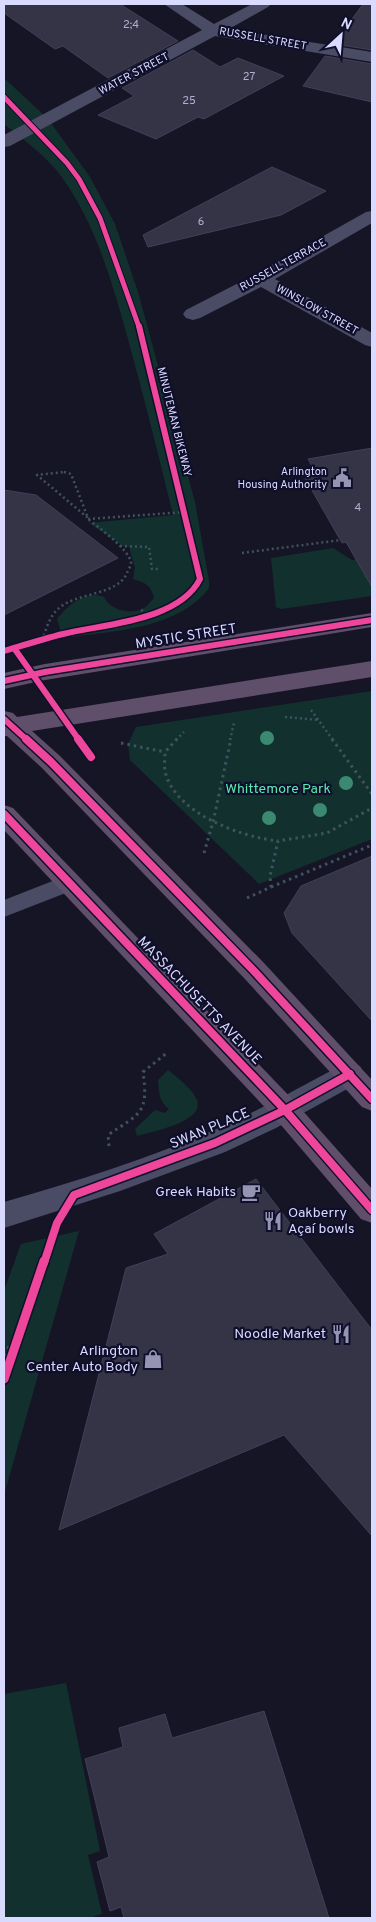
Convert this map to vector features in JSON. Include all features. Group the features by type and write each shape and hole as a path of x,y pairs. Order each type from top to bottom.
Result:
{"highway":[{"name":"MYSTIC STREET","path":"4,681 372,620"},
{"path":"6,725 372,668"},
{"path":"6,725 48,760 372,1099"},
{"name":"MASSACHUSETTS AVENUE","path":"4,814 285,1110 372,1210"}],"street":[{"path":"172,4 214,31"},
{"name":"WATER STREET","path":"4,142 263,4"},
{"name":"RUSSELL STREET","path":"214,31 372,57"},
{"name":"RUSSELL TERRACE","path":"193,314 261,279 372,216"},
{"name":"WINSLOW STREET","path":"261,279 372,341"},
{"name":"SWAN PLACE","path":"4,1215 74,1195 197,1150 285,1110 350,1074"}],"lane":[{"path":"4,909 68,883"},
{"path":"4,899 39,896"}],"path":[{"path":"33,675 14,648 46,639 50,620 57,610 72,599 106,590 124,580 131,564 130,559 120,546 88,519 37,475 64,472 71,474 88,519"},
{"path":"88,519 185,515 183,501"},
{"path":"242,553 341,540"},
{"path":"120,546 149,547 152,569 159,569"},
{"path":"140,614 155,614"},
{"path":"307,705 372,794"},
{"path":"276,716 318,720"},
{"path":"204,853 213,822 235,717"},
{"path":"187,730 165,752 165,773 176,793 213,822 244,836 278,841 327,833 372,808"},
{"path":"120,743 165,752"},
{"path":"271,887 270,876 278,841"},
{"path":"247,898 372,846"},
{"path":"109,1146 108,1135 130,1120 142,1108 146,1100 143,1072 168,1052"},
{"path":"7,1359 24,1317"}],"green space":[{"path":"4,78 48,119 90,177 115,224 138,292 195,502 209,588 196,602 179,613 142,626 63,638 57,619 78,600 97,595 104,597 111,605 121,610 137,611 147,606 154,598 153,594 147,585 133,579 135,568 129,547 123,546 89,523 173,515 128,339 101,252 82,210 58,172 39,152 4,124"},
{"path":"333,548 352,560 372,559 372,596 281,609 276,607 271,558"},
{"name":"Whittemore Park","path":"372,691 372,839 259,884 130,760 128,744 136,727"},
{"path":"168,1070 190,1090 196,1098 198,1106 187,1119 177,1124 137,1136 135,1129 155,1110 165,1113 169,1109 161,1100 158,1080"},
{"path":"79,1231 4,1495 4,1291 21,1244"},
{"path":"66,1683 100,1851 88,1855 102,1914 89,1918 4,1918 4,1694"}],"building":[{"path":"4,4 120,4 178,41 108,78 63,46 55,49 4,13"},
{"path":"363,4 372,4 372,50 334,44"},
{"path":"193,50 220,67 238,58 284,76 204,119 198,117 156,139 98,115 134,96 122,88"},
{"path":"325,56 372,64 372,102 303,86"},
{"path":"272,167 326,191 281,215 148,247 143,235"},
{"path":"372,448 372,587 346,542 342,543 305,478 307,477 304,472 314,470 308,459"},
{"path":"4,490 36,495 118,558 4,615"},
{"path":"372,856 372,1021 292,933 284,913 301,886"},
{"path":"256,1179 372,1330 372,1536 284,1435 59,1530 126,1268 168,1254 154,1234"},
{"path":"264,1711 329,1918 124,1918 121,1907 110,1911 97,1862 109,1857 85,1759 123,1747 119,1728 165,1714 172,1738"}],"cycle path":[{"name":"MINUTEMAN BIKEWAY","path":"4,97 67,163 79,179 100,218 136,315 200,579 195,589 173,605 152,615 63,634 4,651"},
{"path":"4,681 45,672 372,620"},
{"path":"14,648 91,757"},
{"path":"4,719 51,762 214,929 372,1099"},
{"path":"4,814 285,1110 372,1210"},
{"path":"4,1379 57,1223 74,1195 215,1143 285,1110 350,1074"}],"place":[{"name":"Arlington Housing Authority","path":"342,478"},
{"name":"Greek Habits","path":"251,1192"},
{"name":"Oakberry Açaí bowls","path":"273,1221"},
{"name":"Noodle Market","path":"341,1334"},
{"name":"Arlington Center Auto Body","path":"153,1359"}]}
